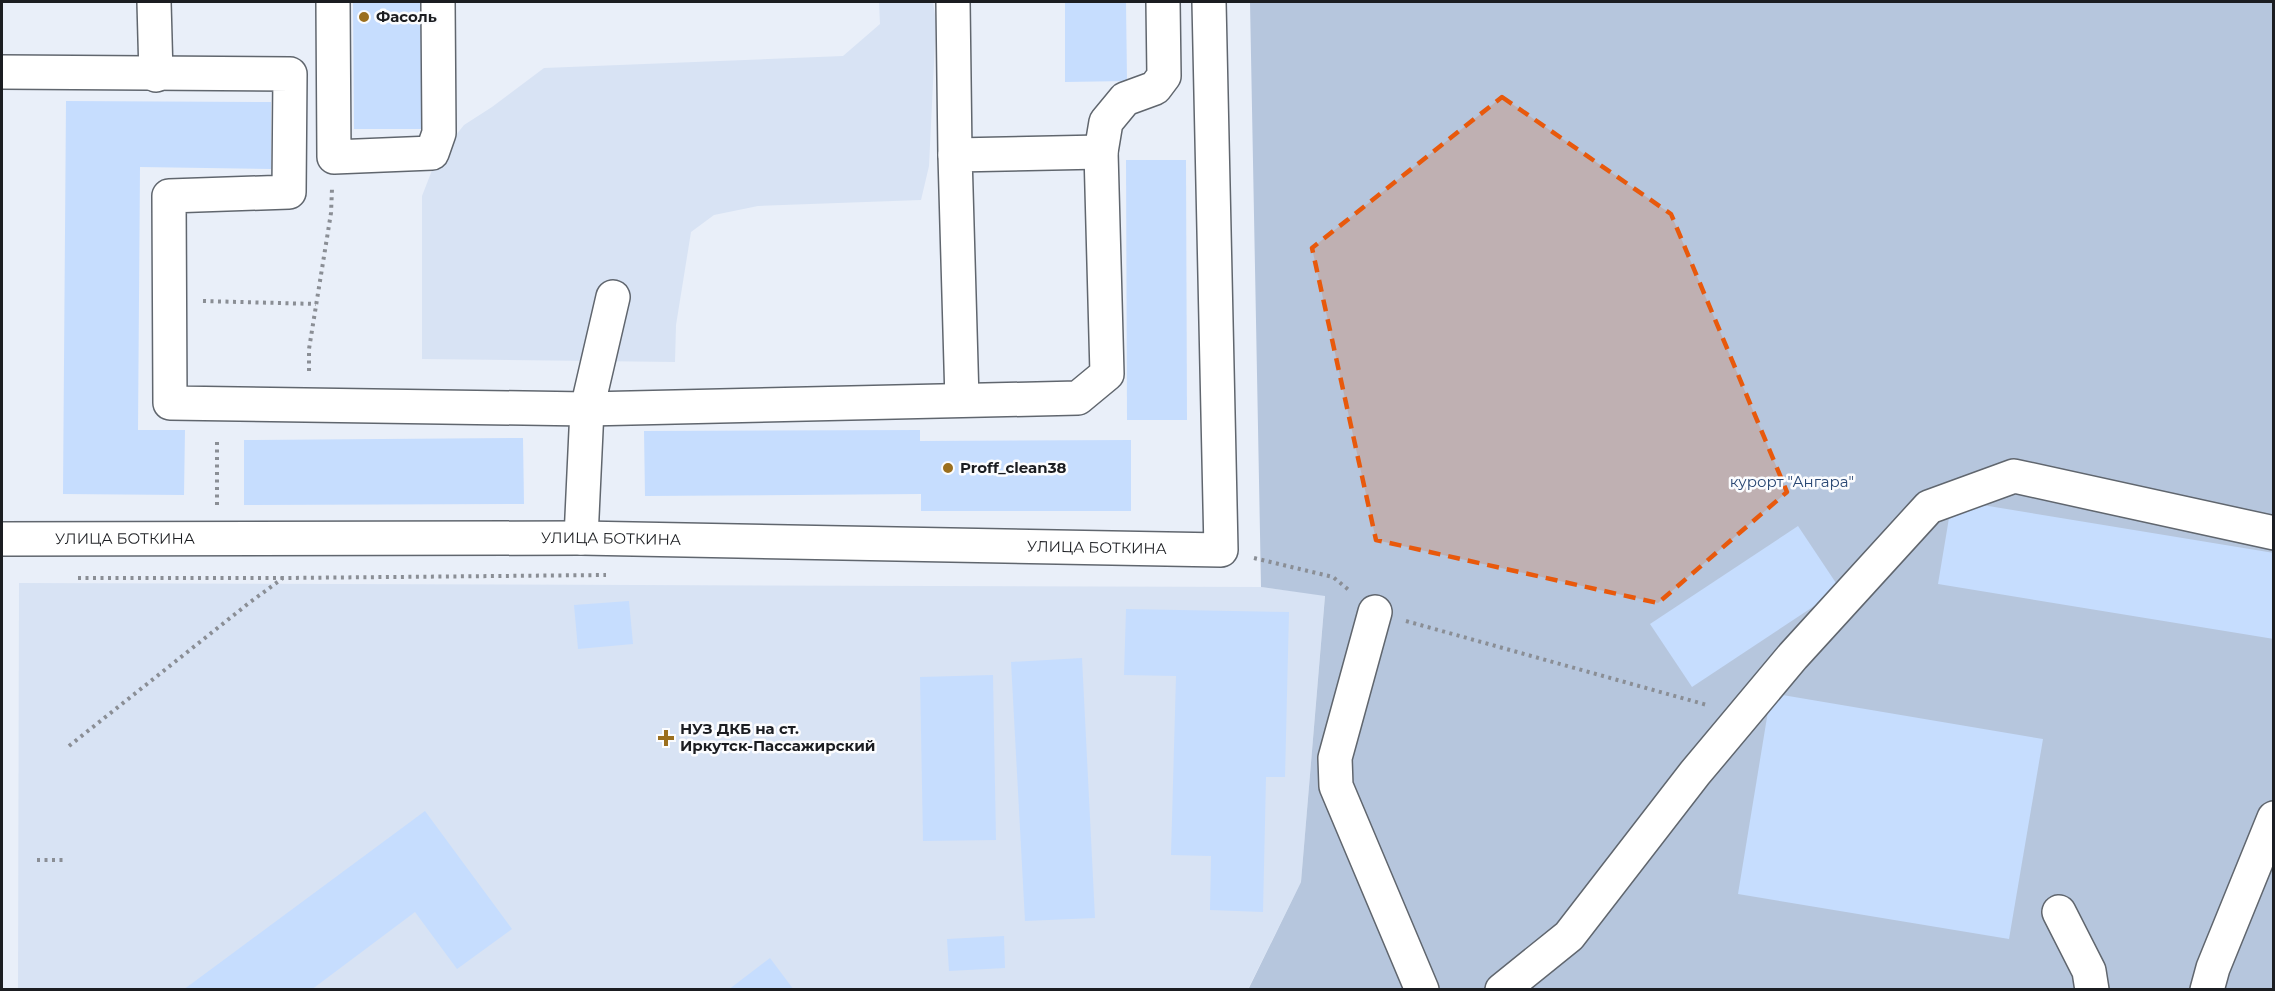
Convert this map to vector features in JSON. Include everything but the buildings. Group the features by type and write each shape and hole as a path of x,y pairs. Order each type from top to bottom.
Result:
{"street":[{"path":"154,2 156,75"},
{"path":"333,2 334,158 432,153 439,133 438,2"},
{"path":"953,2 962,400"},
{"path":"2,72 156,75 290,74 289,192 170,196 170,403 587,409 1078,398 1107,374 1101,152 1106,122 1125,99 1155,88 1164,76 1163,2"},
{"path":"1209,2 1221,550"},
{"path":"955,155 1101,152"},
{"path":"581,538 587,409 614,297"},
{"path":"1502,990 1569,936 1695,773 1793,656 1929,507 2014,476 2274,533"},
{"name":"УЛИЦА БОТКИНА","path":"2,539 581,538 1221,550"},
{"path":"1375,612 1335,758 1336,786 1422,990"},
{"path":"2207,990 2213,968 2274,818"},
{"path":"2059,912 2089,971 2092,990"}],"path":[{"path":"309,405 309,349 331,213 334,158"},
{"path":"170,300 316,304"},
{"path":"216,537 218,404"},
{"path":"1221,550 1333,577 1375,612 1743,716"},
{"path":"78,578 616,575"},
{"path":"69,746 249,603 284,578"},
{"path":"37,860 64,860"}],"highlighted area":[{"path":"1502,97 1671,214 1787,492 1658,603 1376,540 1312,248"}],"shaded area":[{"path":"879,2 933,2 936,21 929,166 921,200 758,206 714,215 691,232 676,325 675,362 422,359 422,196 436,160 464,125 544,68 843,56 880,24"},
{"name":"НУЗ ДКБ на ст. Иркутск-Пассажирский","path":"19,583 1261,587 1325,595 1301,882 1248,989 18,990"}],"green space":[{"name":"курорт \"Ангара\"","path":"1250,2 2273,2 2273,989 1248,990 1301,882 1325,596 1261,587"}],"place":[{"name":"Фасоль","path":"364,17"},
{"name":"Proff_clean38","path":"948,468"},
{"name":"НУЗ ДКБ на ст. Иркутск-Пассажирский","path":"666,738"}]}
